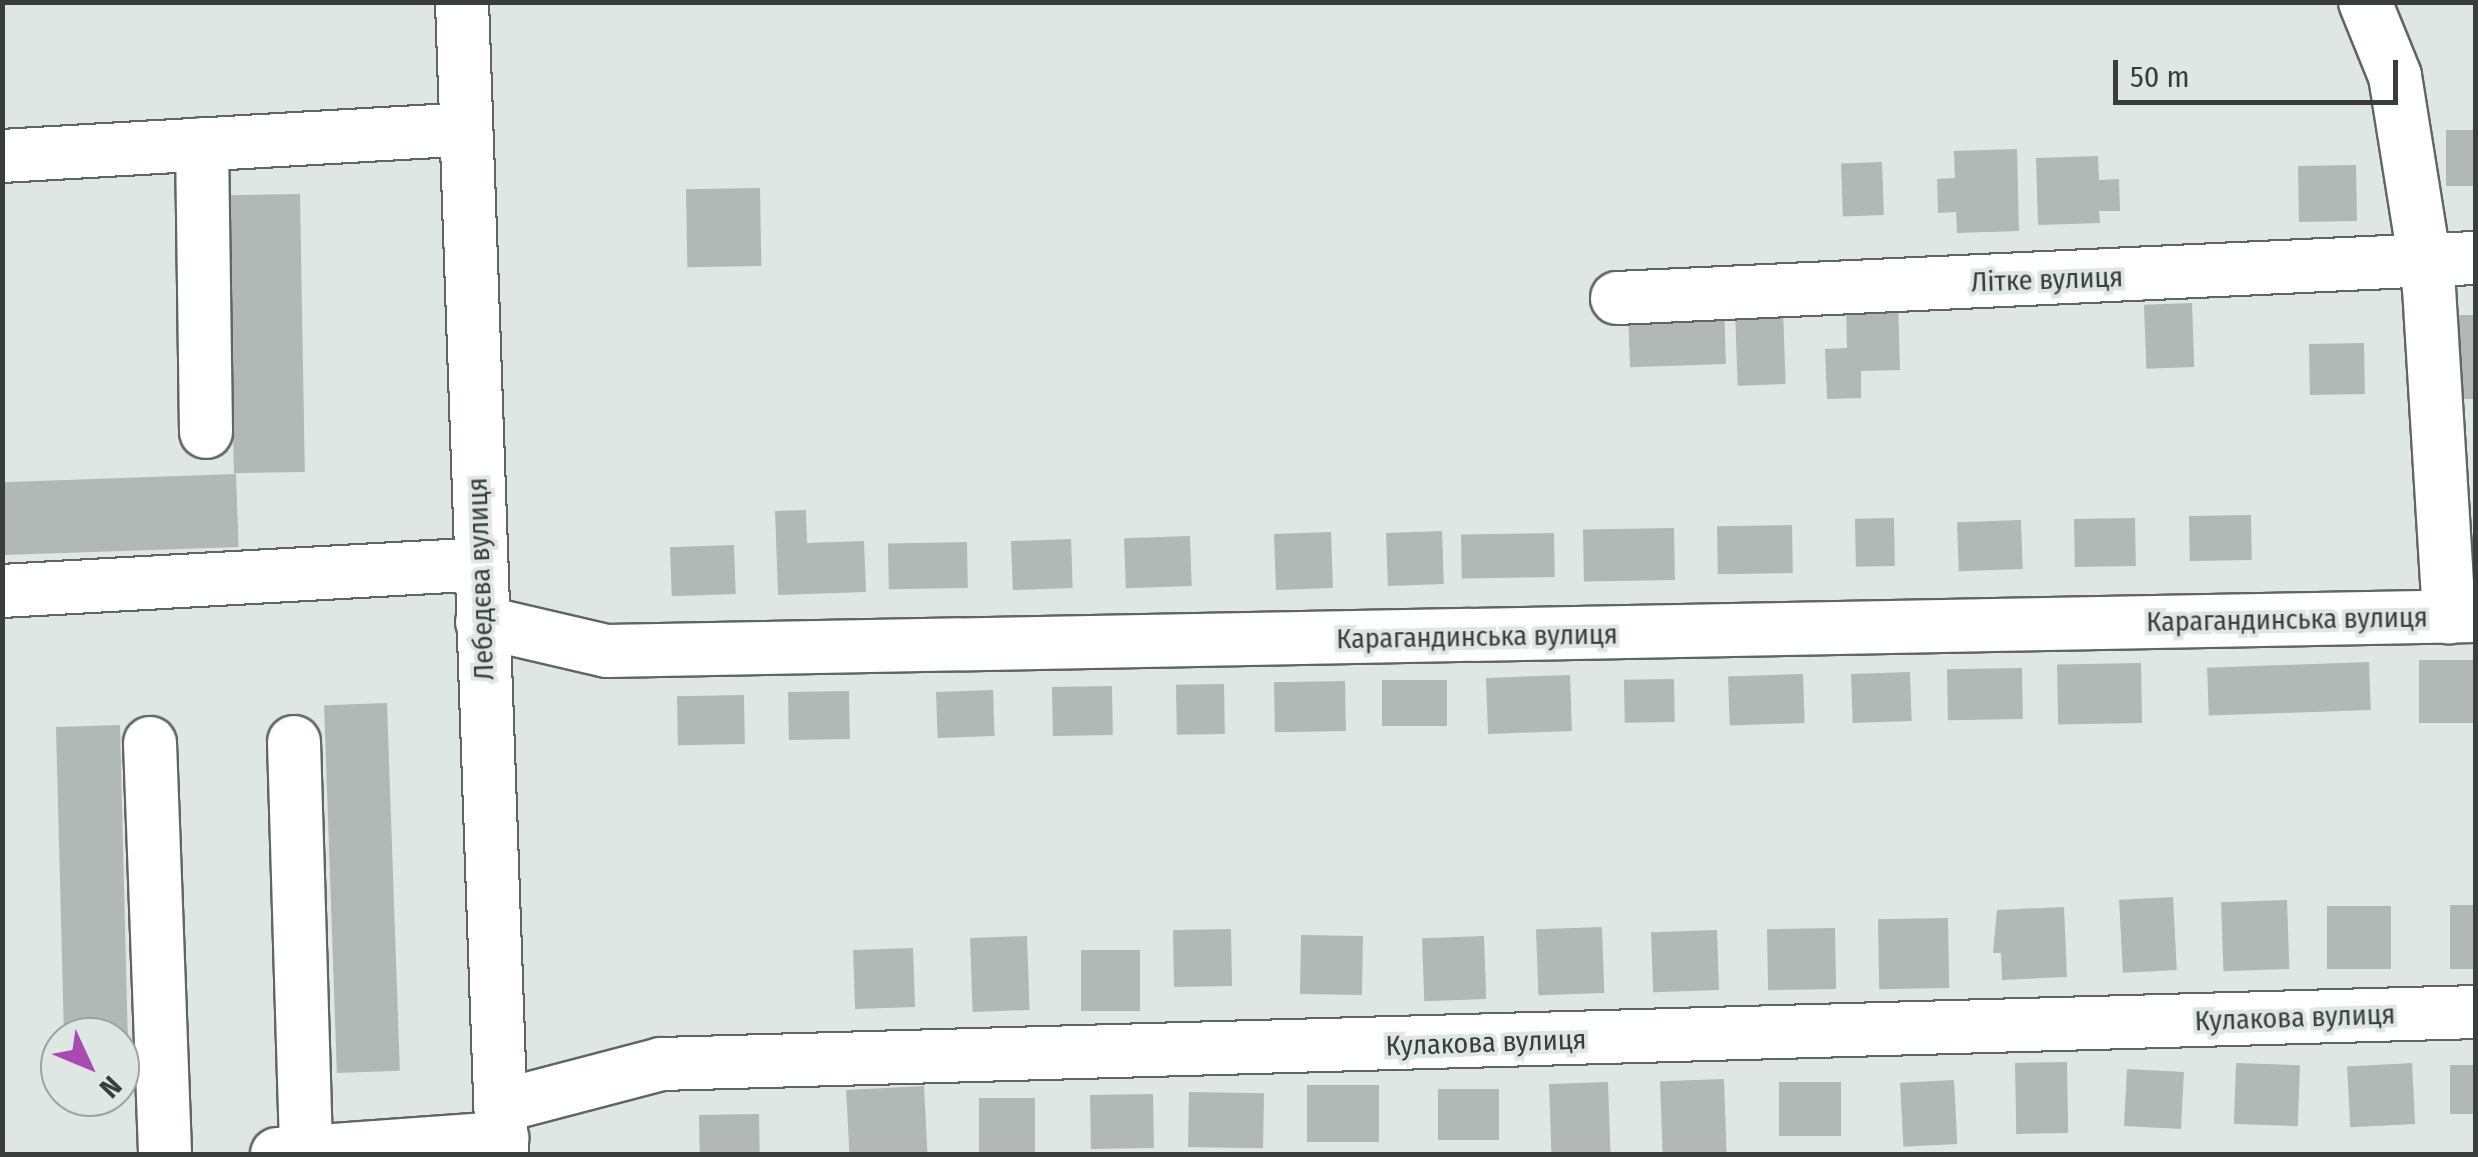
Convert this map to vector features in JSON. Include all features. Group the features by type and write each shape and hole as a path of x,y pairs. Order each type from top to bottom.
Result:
{"street":[{"name":"Лебедєва вулиця","path":"462,2 502,1133"},
{"path":"2365,2 2395,76 2451,261 2462,616"},
{"path":"2,156 464,129"},
{"path":"202,144 206,432"},
{"name":"Літке вулиця","path":"1617,298 2451,261"},
{"path":"2,592 480,564"},
{"name":"Карагандинська вулиця","path":"482,622 607,651 2462,616"},
{"path":"294,742 320,1153"},
{"path":"150,743 165,1154"},
{"name":"Кулакова вулиця","path":"320,1153 502,1133 662,1064 2476,1012"}],"building":[{"path":"2446,130 2476,130 2476,186 2446,186"},
{"path":"2017,149 2019,231 1957,233 1956,212 1938,213 1937,179 1955,178 1954,151"},
{"path":"2098,156 2099,180 2119,179 2120,211 2099,211 2100,223 2038,225 2036,158"},
{"path":"1882,162 1884,215 1843,216 1841,163"},
{"path":"2356,165 2357,221 2299,222 2298,166"},
{"path":"760,188 761,266 687,267 686,189"},
{"path":"300,194 305,472 234,473 229,195"},
{"path":"1898,300 1900,370 1861,371 1861,398 1827,399 1825,349 1847,348 1846,302"},
{"path":"2192,303 2194,367 2146,369 2144,305"},
{"path":"1724,307 1726,364 1630,367 1628,310"},
{"path":"1783,308 1786,384 1738,386 1735,310"},
{"path":"2449,315 2476,315 2476,399 2449,399"},
{"path":"2364,343 2365,394 2310,395 2309,344"},
{"path":"236,474 239,547 5,555 2,482"},
{"path":"806,510 807,543 864,541 866,592 778,595 775,511"},
{"path":"2251,515 2252,560 2190,561 2189,516"},
{"path":"1894,518 1895,566 1856,567 1855,519"},
{"path":"2135,518 2136,566 2075,567 2074,519"},
{"path":"2021,520 2023,569 1959,571 1957,522"},
{"path":"1792,525 1793,573 1718,574 1717,526"},
{"path":"1674,528 1675,580 1584,582 1583,530"},
{"path":"1442,531 1444,584 1388,586 1386,533"},
{"path":"1331,532 1333,588 1276,590 1274,534"},
{"path":"1554,533 1555,577 1462,579 1461,535"},
{"path":"1190,536 1192,586 1126,588 1124,538"},
{"path":"1071,539 1073,588 1013,590 1011,541"},
{"path":"967,542 968,588 889,589 888,543"},
{"path":"734,545 736,594 672,596 670,547"},
{"path":"2419,660 2476,660 2476,723 2419,723"},
{"path":"2369,662 2371,710 2209,716 2207,668"},
{"path":"2141,663 2142,723 2058,724 2057,664"},
{"path":"2022,668 2023,719 1948,720 1947,669"},
{"path":"1910,672 1912,721 1853,723 1851,674"},
{"path":"1803,674 1805,723 1730,726 1728,677"},
{"path":"1570,675 1572,731 1488,734 1486,678"},
{"path":"1674,679 1675,722 1625,723 1624,680"},
{"path":"1382,680 1447,680 1447,726 1382,726"},
{"path":"1345,681 1346,731 1275,732 1274,682"},
{"path":"1224,684 1225,734 1177,735 1176,685"},
{"path":"1112,686 1113,735 1053,736 1052,687"},
{"path":"993,690 995,736 938,738 936,692"},
{"path":"849,691 850,739 789,740 788,692"},
{"path":"744,695 745,744 678,745 677,696"},
{"path":"387,703 400,1071 337,1073 324,705"},
{"path":"120,725 127,1017 63,1017 56,727"},
{"path":"2173,897 2177,970 2123,973 2119,900"},
{"path":"2287,900 2289,969 2223,971 2221,902"},
{"path":"2450,905 2476,905 2476,969 2450,969"},
{"path":"2327,906 2391,906 2391,969 2327,969"},
{"path":"2064,907 2067,977 2002,980 2001,953 1993,953 1997,910"},
{"path":"1948,918 1949,988 1879,989 1878,919"},
{"path":"1602,927 1604,993 1538,995 1536,929"},
{"path":"1835,928 1836,989 1768,990 1767,929"},
{"path":"1231,929 1232,986 1174,987 1173,930"},
{"path":"1717,930 1719,990 1653,992 1651,932"},
{"path":"1301,935 1363,936 1362,995 1300,994"},
{"path":"1027,936 1030,1010 973,1012 970,938"},
{"path":"1484,936 1486,999 1424,1001 1422,938"},
{"path":"913,948 915,1007 855,1009 853,950"},
{"path":"1081,950 1140,950 1140,1011 1081,1011"},
{"path":"2067,1062 2068,1133 2016,1134 2015,1063"},
{"path":"2236,1063 2300,1065 2298,1126 2234,1124"},
{"path":"2412,1063 2415,1124 2350,1127 2347,1066"},
{"path":"2450,1065 2476,1065 2476,1114 2450,1114"},
{"path":"2127,1069 2184,1072 2181,1129 2124,1126"},
{"path":"1724,1079 1727,1154 1663,1154 1660,1081"},
{"path":"1954,1080 1957,1144 1903,1147 1900,1083"},
{"path":"1608,1082 1611,1154 1551,1154 1549,1084"},
{"path":"1779,1082 1841,1082 1841,1136 1779,1136"},
{"path":"1307,1085 1379,1085 1379,1142 1307,1142"},
{"path":"924,1086 928,1154 849,1154 846,1090"},
{"path":"1438,1089 1499,1089 1499,1140 1438,1140"},
{"path":"1189,1092 1264,1093 1263,1148 1188,1147"},
{"path":"1153,1094 1154,1148 1091,1149 1090,1095"},
{"path":"979,1098 1035,1098 1035,1153 979,1153"},
{"path":"759,1114 760,1154 700,1154 699,1115"}]}
